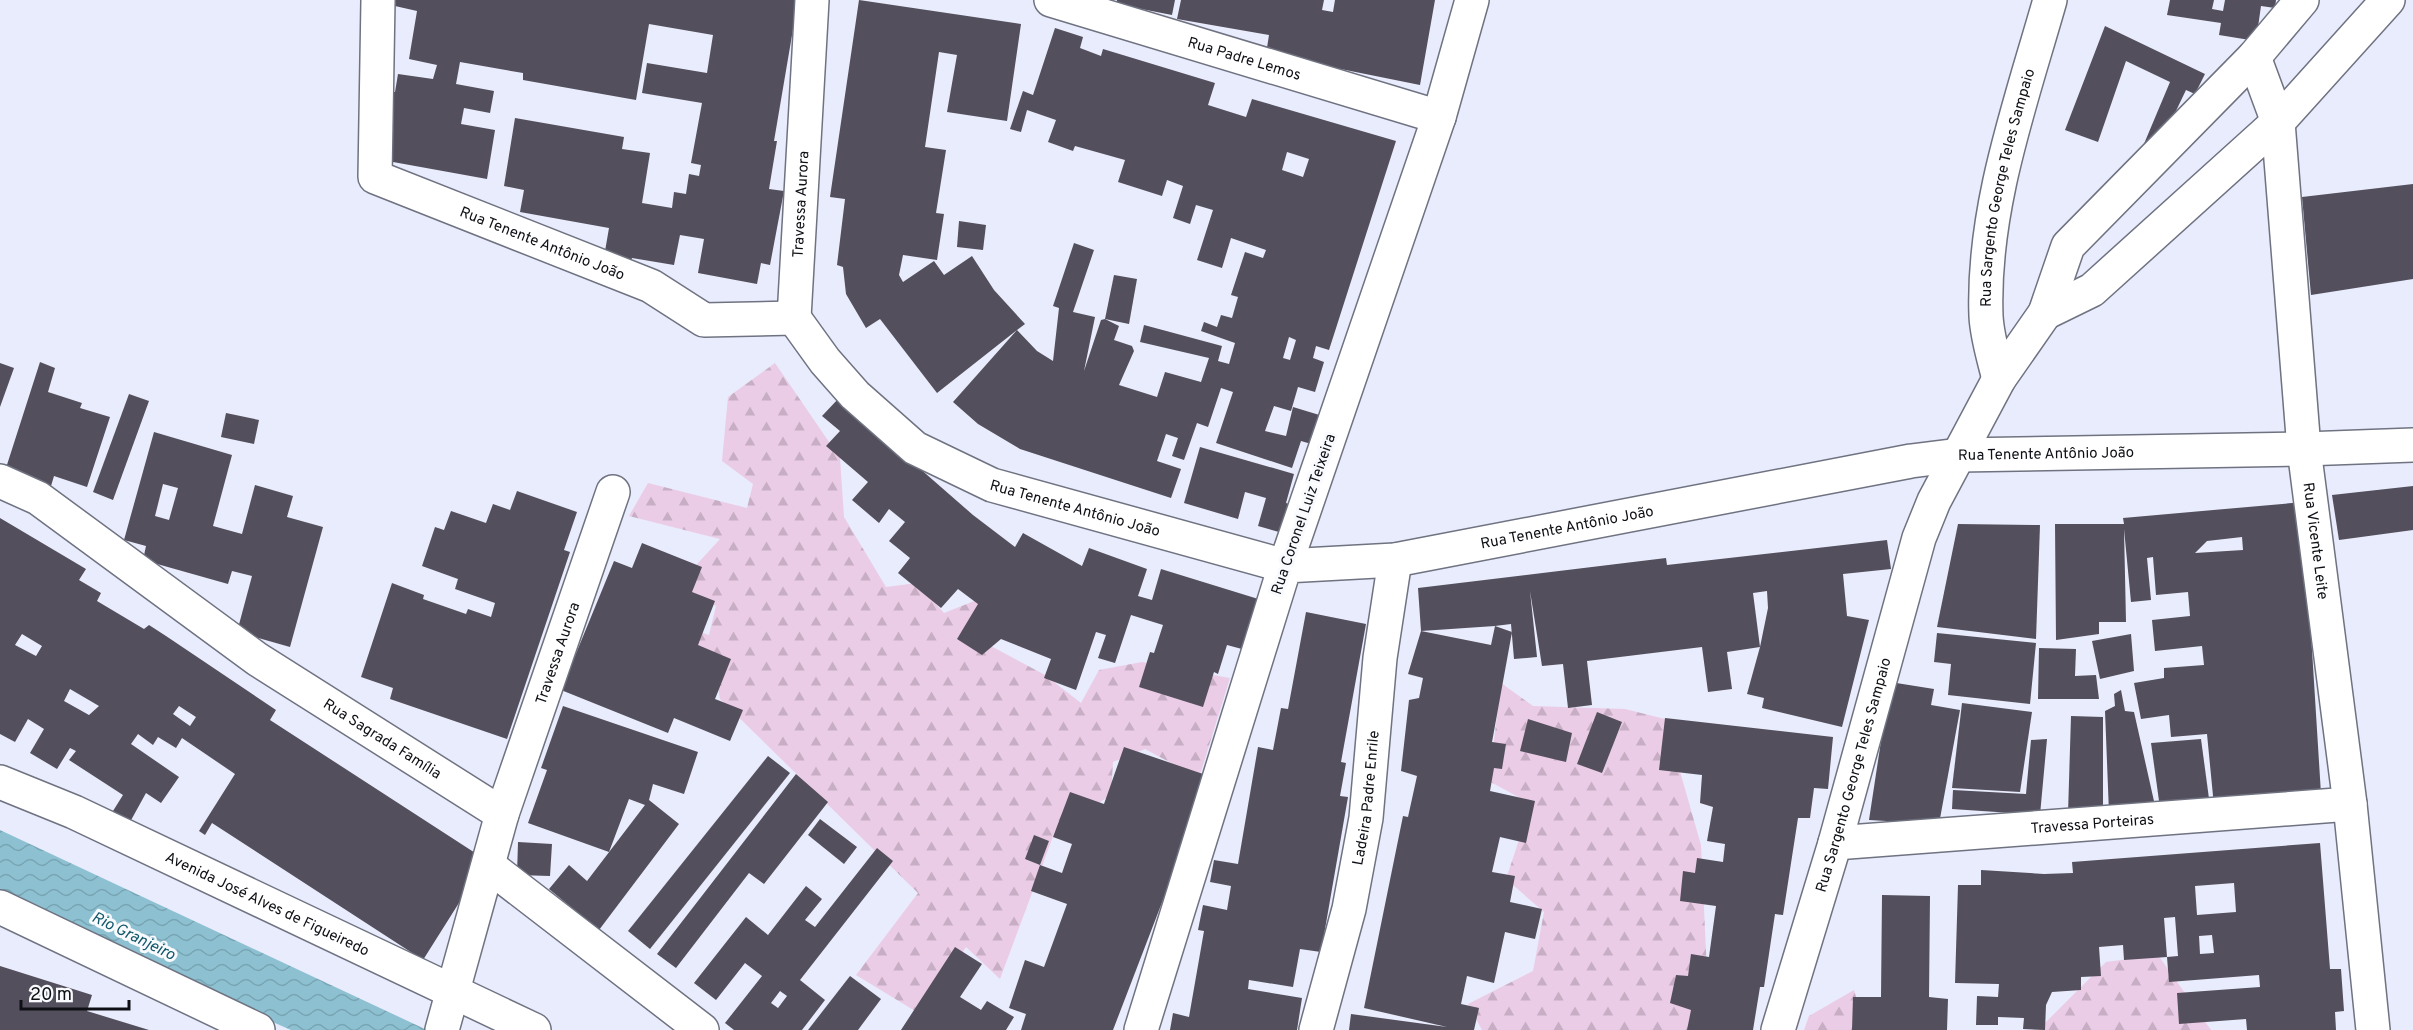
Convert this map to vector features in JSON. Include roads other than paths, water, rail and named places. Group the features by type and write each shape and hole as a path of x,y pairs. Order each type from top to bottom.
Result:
{"street":[{"name":"Rua Tenente Antônio João","path":"378,0 375,177 651,286 704,321 794,318 855,395 915,448 992,485 1285,566 1395,560 1899,463 1959,454 2304,449 2413,445"},
{"name":"Travessa Aurora","path":"794,318 812,0"},
{"name":"Rua Padre Lemos","path":"1051,0 1439,117"},
{"name":"Rua Coronel Luiz Teixeira","path":"1140,1030 1285,566 1439,117 1472,0"},
{"name":"Rua Sargento George Teles Sampaio","path":"1999,379 1986,318 1992,228 2003,168 2050,0"},
{"name":"Rua Sargento George Teles Sampaio","path":"1778,1030 1835,843 1926,519 1959,454 1999,379 2044,313 2068,246 2254,57 2302,0"},
{"path":"2044,313 2092,290 2278,122 2388,0"},
{"name":"Rua Vicente Leite","path":"2254,57 2278,122 2304,449 2350,804 2373,1030"},
{"name":"Rua Sagrada Família","path":"0,481 38,498 257,659 502,814"},
{"name":"Travessa Aurora","path":"502,814 613,492"},
{"name":"Ladeira Padre Enrile","path":"1316,1030 1349,909 1365,818 1380,658 1395,560"},
{"name":"Avenida José Alves de Figueiredo","path":"0,782 74,812 534,1030"},
{"name":"Travessa Porteiras","path":"1835,843 2350,804"},
{"path":"442,1030 502,814"},
{"path":"489,866 702,1030"},
{"path":"0,907 258,1030"}],"water":[{"name":"Rio Granjeiro","path":"0,830 427,1030 291,1030 172,978 39,906 0,891"}]}
